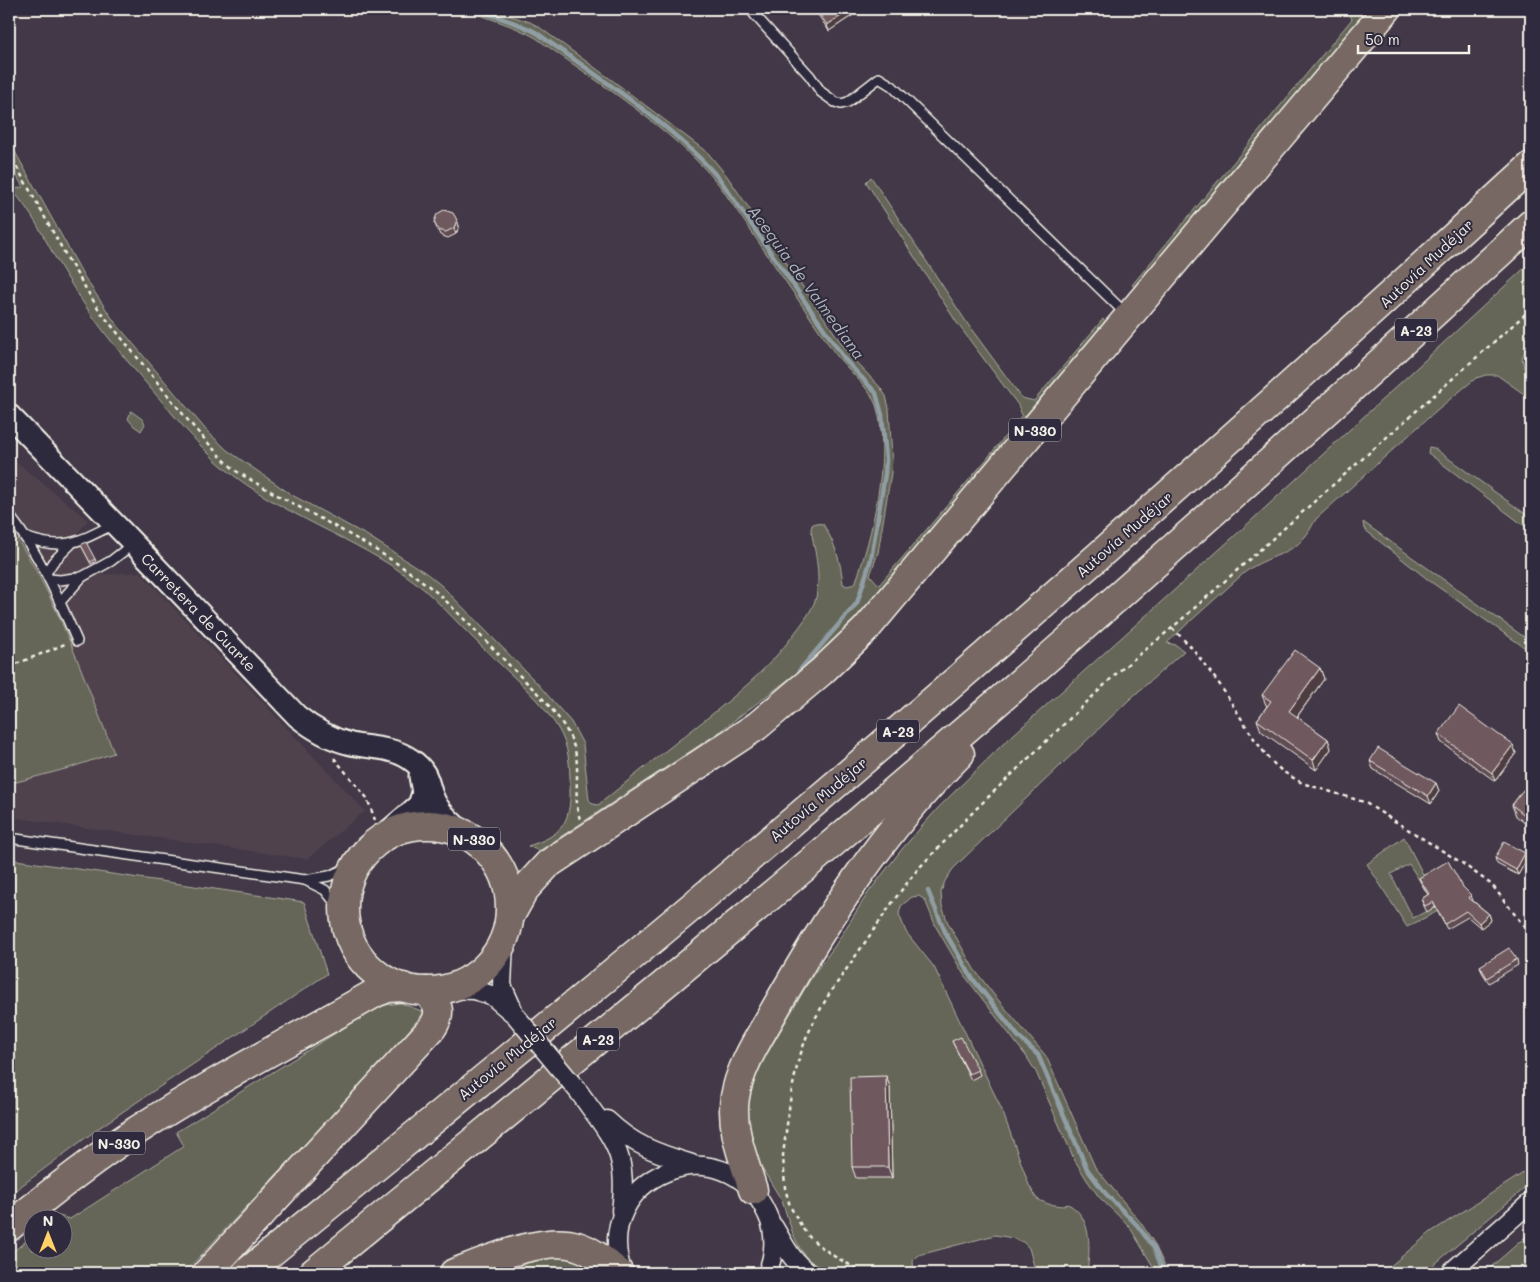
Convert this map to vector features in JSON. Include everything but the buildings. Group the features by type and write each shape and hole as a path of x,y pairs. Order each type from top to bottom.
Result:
{"highway":[{"name":"N-330","path":"9,1227 76,1173 137,1130 289,1040 375,993 388,988 425,989 458,985 480,972 497,953 526,889 548,864 757,726 821,672 866,628 1387,9"},
{"name":"Autovía Mudéjar","path":"246,1273 634,954 1039,610 1367,318 1531,166"},
{"name":"A-23","path":"313,1273 545,1084 996,703 1270,461 1531,224"},
{"path":"753,1190 739,1145 734,1115 735,1097 739,1082 754,1048 804,958 841,901 881,846 933,782 986,730 996,703"},
{"name":"N-330","path":"289,1040 343,1002 350,995 357,980 357,967 347,926 346,888 356,864 376,836 417,825 440,825 462,832 474,839 486,848 502,869 508,886 511,904 507,929"},
{"name":"N-330","path":"495,859 511,866 520,867 535,867 548,864"},
{"path":"207,1273 432,1028 438,1016 435,1002 425,989 380,976 370,969 358,954 347,926"},
{"path":"454,1273 541,1244 560,1243 587,1250 619,1273"}],"street":[{"name":"Carretera de Cuarte","path":"9,416 306,723 327,736 350,744 396,752 416,764"},
{"path":"416,764 428,778 437,807 462,832"},
{"path":"376,836 413,811 422,799 422,785 416,764"},
{"path":"507,929 502,985 515,1015"},
{"path":"425,989 474,990 491,995 515,1015 579,1092 614,1140 621,1159 624,1183 617,1236 617,1250 623,1273"},
{"path":"579,1092 618,1131 644,1148 694,1165 726,1171 740,1179 753,1190 763,1203 788,1253 809,1273"},
{"path":"620,1222 626,1206 636,1192 648,1181 662,1172 694,1165"},
{"path":"1450,1273 1531,1202"},
{"path":"767,1273 773,1251 773,1234 769,1218"}],"lane":[{"path":"754,14 810,76 821,92 835,102 841,104 848,102 879,78 892,86 1129,317"},
{"path":"9,515 25,537 47,576 75,637"},
{"path":"25,537 48,544 71,544 114,524"},
{"path":"47,576 52,562 71,544"},
{"path":"47,576 60,580 82,577 112,561 134,544"},
{"path":"60,602 82,577"},
{"path":"9,838 305,880 329,876 356,864"},
{"path":"305,880 325,890 347,926"}],"path":[{"path":"9,153 69,261 99,310 142,365 218,454 243,475 365,543 425,582 441,596 552,711 567,732 576,753 578,816 589,838"},
{"path":"864,1273 832,1255 811,1239 803,1229 790,1206 785,1188 782,1155 791,1094 798,1062 806,1038 828,996 891,904 918,869 979,806 1118,672 1172,628 1531,309"},
{"path":"1172,628 1193,649 1232,702 1255,740 1270,760 1282,771 1302,783 1364,802 1462,863 1492,885 1523,925 1531,940"},
{"path":"9,667 67,643 75,637"},
{"path":"329,753 367,798 376,836"}],"shaded area":[{"path":"9,456 88,520 77,534 99,575 140,572 365,811 307,859 9,817"}],"green space":[{"path":"465,9 489,9 530,22 539,27 708,153 727,176 851,357 879,386 886,396 889,409 892,458 878,553 870,575 879,585 1022,415 1018,405 957,323 866,182 871,177 969,326 1022,398 1034,401 1103,319 1107,325 879,597 814,660 715,735 539,851 528,846 556,833 566,820 570,802 570,769 567,749 562,736 546,712 524,687 414,581 381,559 258,493 235,477 207,452 130,364 86,307 32,216 12,190 23,187 9,162 9,141 85,278 114,321 206,430 227,450 292,495 368,536 426,573 442,586 537,683 571,722 583,744 589,800 593,804 598,805 742,690 771,662 800,627 815,601 817,592 818,574 812,525 815,523 823,524 831,538 841,568 843,584 847,586 855,584 868,543 878,495 882,447 880,425 873,398 834,352 720,186 701,165 657,125 536,38 519,29"},
{"path":"1347,9 1374,9 1139,289 1132,285 1352,19"},
{"path":"1531,262 1531,342 1522,358 1525,370 1531,379 1531,399 1497,375 1486,375 1476,378 1438,409 1316,519 1298,544 1292,549 1244,573 1167,643 1176,645 1184,651 1130,699 965,857 953,869 945,881 941,892 942,906 948,923 974,969 1046,1056 1095,1167 1141,1223 1154,1243 1168,1273 1157,1273 1129,1226 1099,1197 1087,1180 1074,1159 1036,1072 1026,1056 964,975 936,927 925,900 919,896 912,897 901,906 899,914 906,932 934,967 1002,1110 1029,1185 1037,1199 1048,1204 1063,1206 1068,1204 1082,1217 1086,1225 1089,1244 1087,1273 1036,1273 1029,1248 1023,1242 995,1235 919,1255 913,1261 914,1273 836,1273 814,1264 799,1247 782,1201 755,1157 749,1140 746,1106 750,1088 757,1071 813,975 834,947 868,893 902,849 938,808 1003,744 1240,531"},
{"path":"131,411 142,419 145,424 141,431 128,419"},
{"path":"1429,447 1434,448 1531,518 1531,531 1428,453"},
{"path":"1363,522 1531,642 1531,652 1431,582 1364,529"},
{"path":"9,527 26,553 55,608 114,753 69,768 9,784"},
{"path":"1404,837 1426,880 1421,883 1409,864 1391,874 1413,918 1435,907 1438,911 1407,927 1367,864"},
{"path":"9,859 304,902 327,974 103,1125 9,1195"},
{"path":"401,1003 424,1012 389,1055 184,1273 9,1273 9,1255 22,1244 22,1260 72,1260 72,1218 184,1146 176,1132 368,1013 385,1005"},
{"path":"1531,1168 1531,1183 1424,1273 1382,1273 1431,1232"},
{"path":"1531,1232 1531,1258 1518,1273 1484,1273"},
{"path":"552,1255 583,1261 598,1273 497,1273 526,1262"}],"waterway":[{"name":"Acequia de Valmediana","path":"476,9 537,33 634,102 702,160 721,181 847,362 876,393 882,415 886,459 871,559 857,603 799,671"},
{"name":"Acequia de Valmediana","path":"928,891 946,934 972,978 1018,1036 1038,1055 1087,1169 1106,1194 1137,1225 1154,1248 1164,1273"}]}
